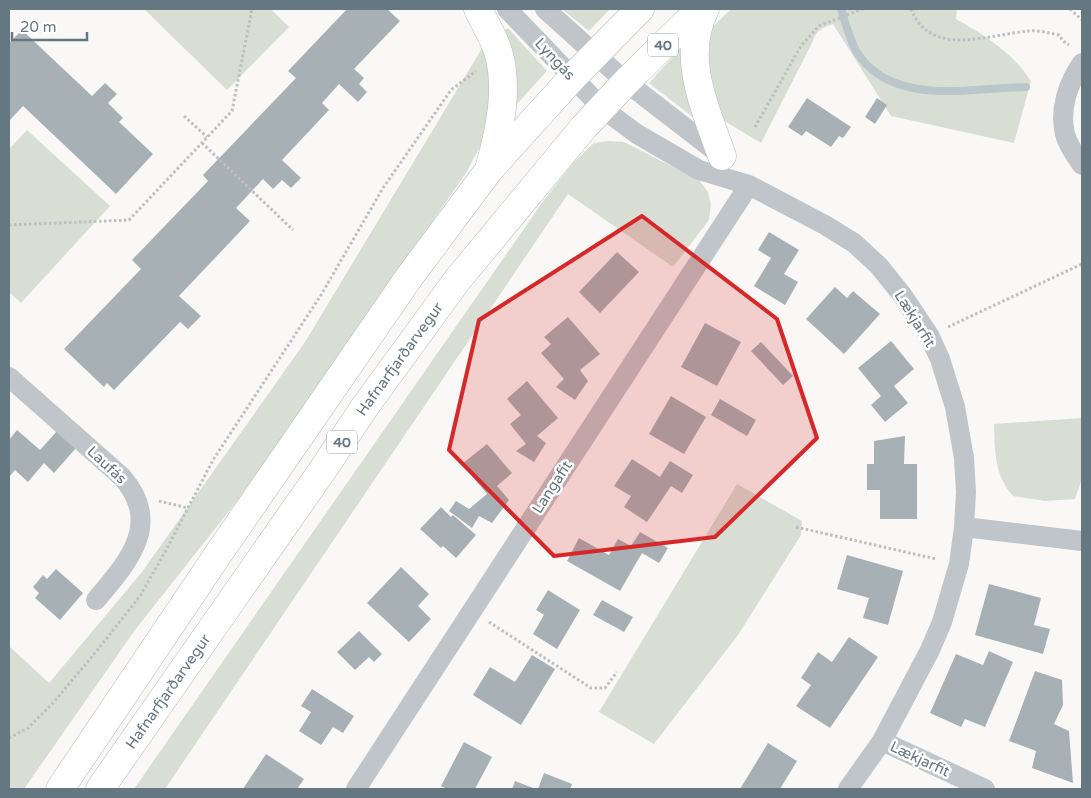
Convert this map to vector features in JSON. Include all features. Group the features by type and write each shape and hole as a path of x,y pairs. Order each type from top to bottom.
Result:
{"main road":[{"path":"478,9 497,49 502,68 500,129 489,170"},
{"name":"40","path":"60,789 399,292 489,170 572,78 640,9"},
{"name":"Hafnarfjarðarvegur","path":"100,789 364,408 458,279 564,150 626,82 700,9"},
{"path":"705,9 696,34 694,52 696,76 722,156"}],"street":[{"name":"Lyngás","path":"507,9 602,108"},
{"name":"Lyngás","path":"545,9 626,82"},
{"path":"1082,63 1066,95 1064,121 1069,145 1082,165"},
{"name":"Lækjarfit","path":"626,82 722,156 748,185"},
{"name":"Lækjarfit","path":"602,108 637,134 699,170 748,185 825,225 854,243 880,266 903,296 929,335 948,383 960,432 966,492 959,564 952,593 934,640 882,741 848,789"},
{"name":"Langafit","path":"356,789 748,185"},
{"name":"Laufás","path":"9,377 122,477 135,494 141,514 140,534 137,543 120,573 96,600"},
{"path":"964,527 1082,541"},
{"name":"Lækjarfit","path":"882,741 986,789"}],"path":[{"path":"9,225 129,220 232,110 252,9"},
{"path":"755,127 801,46 819,26 832,19 862,9"},
{"path":"911,9 923,28 947,40 967,40 1030,31 1059,35 1063,41"},
{"path":"1070,9 1082,20"},
{"path":"9,738 28,728 52,704 140,596 213,460 322,295 383,188 451,90 476,70 484,70"},
{"path":"184,116 207,137"},
{"path":"202,143 293,230"},
{"path":"929,335 1082,264"},
{"path":"796,527 959,564"},
{"path":"472,611 591,688 605,688 617,672"}],"highlighted area":[{"path":"642,216 777,319 817,438 715,537 554,556 449,450 479,320"}],"shaded area":[{"path":"144,9 271,9 289,27 227,90"},
{"path":"562,9 610,9 589,31"},
{"path":"731,9 957,9 956,19 1007,53 1031,81 1014,143 891,116 833,24 822,29 815,36 761,143 706,110 703,36"},
{"path":"508,28 547,71 516,105 513,101 502,33"},
{"path":"484,45 492,93 482,143 466,173 252,482 135,630 24,789 9,789 9,646 49,683 142,572 305,342"},
{"path":"681,48 684,51 694,118 649,83"},
{"path":"27,130 110,206 21,303 9,292 9,149"},
{"path":"608,141 624,142 699,180 708,192 711,204 709,220 673,267 568,194 165,789 134,789 544,200 574,162 594,143"},
{"path":"1082,418 1082,479 1075,499 1045,501 1013,496 1002,480 999,471 995,453 994,424"},
{"path":"737,484 802,521 801,535 738,635 654,744 599,712"}],"building":[{"path":"347,9 387,9 400,21 354,69 364,78 359,84 367,92 358,102 339,84 322,103 329,110 282,160 301,178 291,188 282,180 273,189 263,179 236,208 250,221 179,296 201,316 188,329 180,322 114,390 107,383 104,387 64,349 141,269 132,260 208,181 203,175 296,78 288,71"},
{"path":"22,30 92,96 105,83 117,94 108,103 123,118 119,122 153,154 116,194 23,106 9,121 9,43"},
{"path":"807,98 851,127 843,138 839,136 831,147 806,131 802,136 788,127"},
{"path":"877,98 887,105 875,124 865,117"},
{"path":"769,232 799,250 784,274 798,282 785,305 754,286 771,258 758,250"},
{"path":"617,252 639,272 600,313 579,292"},
{"path":"835,287 847,298 853,291 880,314 844,354 806,319"},
{"path":"568,317 600,354 580,370 588,381 575,400 556,387 564,379 541,353 551,344 544,337"},
{"path":"705,323 741,342 717,386 681,367"},
{"path":"891,341 914,369 894,386 908,403 885,422 871,405 881,396 858,368"},
{"path":"761,342 793,376 783,385 751,351"},
{"path":"527,381 558,418 537,436 546,443 534,462 516,451 526,444 510,424 521,415 507,399"},
{"path":"671,396 706,417 684,454 649,434"},
{"path":"720,399 756,420 747,436 711,415"},
{"path":"17,430 40,450 57,431 76,448 54,473 44,463 28,482 15,470 9,477 9,440"},
{"path":"905,436 904,464 917,464 917,519 880,519 880,490 867,490 867,464 874,464 874,441"},
{"path":"487,444 512,473 497,486 509,500 492,523 479,516 472,528 449,511 456,501 469,509 487,494 462,464"},
{"path":"632,459 660,477 670,461 693,475 682,493 671,486 647,522 624,507 631,496 614,486"},
{"path":"441,507 451,517 453,515 476,535 456,558 443,546 441,548 420,529"},
{"path":"640,532 668,548 659,563 642,553 620,591 567,561 579,538 609,555 618,539 631,546"},
{"path":"847,555 903,571 888,625 863,618 869,598 837,589"},
{"path":"401,567 429,594 418,606 431,619 409,642 367,603"},
{"path":"56,569 83,593 60,620 35,598 39,593 33,587 43,575 47,579"},
{"path":"989,584 1041,598 1034,625 1050,629 1043,654 975,635"},
{"path":"548,590 580,610 557,649 533,634 544,615 536,610"},
{"path":"602,600 633,617 624,632 593,615"},
{"path":"359,631 382,654 374,662 369,657 355,670 337,652"},
{"path":"849,637 878,657 830,728 796,706 811,685 801,678 818,652 832,662"},
{"path":"989,651 1013,662 985,727 965,719 961,727 930,713 956,654 983,665"},
{"path":"532,655 555,669 521,725 473,695 490,667 515,682"},
{"path":"1035,671 1062,680 1063,705 1054,724 1069,731 1073,783 1032,768 1036,751 1009,741"},
{"path":"312,689 354,716 343,733 333,727 321,745 299,731 311,712 301,706"},
{"path":"464,742 492,757 475,789 447,789 441,786"},
{"path":"768,743 797,761 780,789 740,789"},
{"path":"266,754 304,779 297,789 243,789"},
{"path":"544,773 572,784 570,789 538,789"},
{"path":"515,781 536,789 512,789"}],"waterway":[{"path":"841,9 855,49 870,68 888,80 909,87 933,90 957,91 1026,87"}]}
